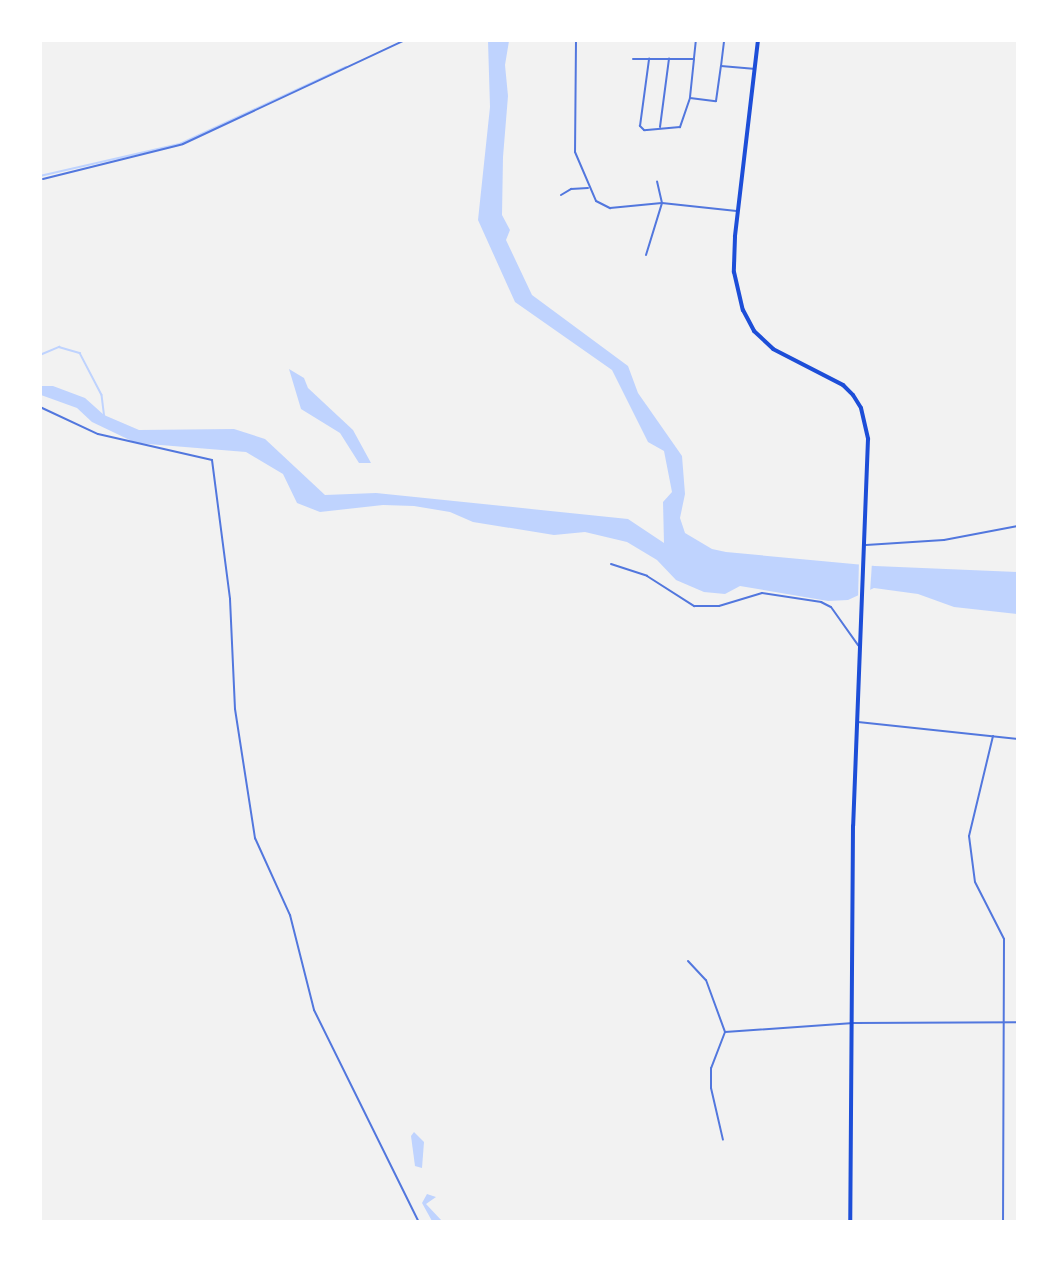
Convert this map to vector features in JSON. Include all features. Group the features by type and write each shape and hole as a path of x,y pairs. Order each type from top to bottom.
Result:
{"highway":[{"path":"758,40 738,211 734,272 743,310 754,332 800,366 843,385 861,408 868,440 864,599 853,826 854,1023 850,1221"}],"street":[{"path":"43,179 183,144 405,40"},
{"path":"576,40 574,152 588,188 596,201 610,208 662,203 738,211"},
{"path":"649,59 640,126 680,127 690,98 696,40"},
{"path":"690,98 716,101 724,40"},
{"path":"633,59 694,59"},
{"path":"659,128 669,59"},
{"path":"721,66 755,70"},
{"path":"646,255 662,203 657,182"},
{"path":"561,195 571,189 588,188"},
{"path":"40,407 98,434 212,460 230,599 235,709 255,838 290,915 314,1010 418,1221"},
{"path":"866,545 944,540 1017,526"},
{"path":"611,564 647,576 694,606 719,606 762,593 821,602 841,619 862,650"},
{"path":"858,722 1017,739"},
{"path":"993,736 969,836 975,882 1004,939 1001,1022 1003,1221"},
{"path":"688,961 706,980 725,1032 711,1068 711,1088 723,1140"},
{"path":"725,1032 854,1023 1017,1022"}],"water":[{"path":"488,41 509,41 505,65 508,96 503,157 502,215 510,230 506,240 532,295 628,366 638,393 682,456 685,494 680,518 685,533 712,549 726,552 875,566 1017,572 1017,614 954,607 918,594 874,588 848,600 828,601 740,586 725,594 704,592 676,580 657,560 627,542 585,532 554,535 473,522 450,512 414,506 383,505 320,512 297,503 283,474 246,452 136,443 92,422 77,408 41,395 41,386 53,386 85,398 104,415 139,430 234,429 265,439 325,495 376,493 628,519 664,543 663,502 672,492 664,451 648,442 612,370 515,302 478,220 490,107"},
{"path":"289,369 304,378 308,388 353,430 371,463 359,463 340,433 301,409"},
{"path":"414,1132 424,1142 422,1168 415,1166 411,1136"},
{"path":"427,1194 436,1197 426,1204 442,1221 432,1221 422,1203"}],"pier":[{"path":"859,561 872,562 870,593 858,599"}],"waterway":[{"path":"40,176 180,144 346,67"},
{"path":"40,355 59,347 80,353 102,395 105,418"}]}
